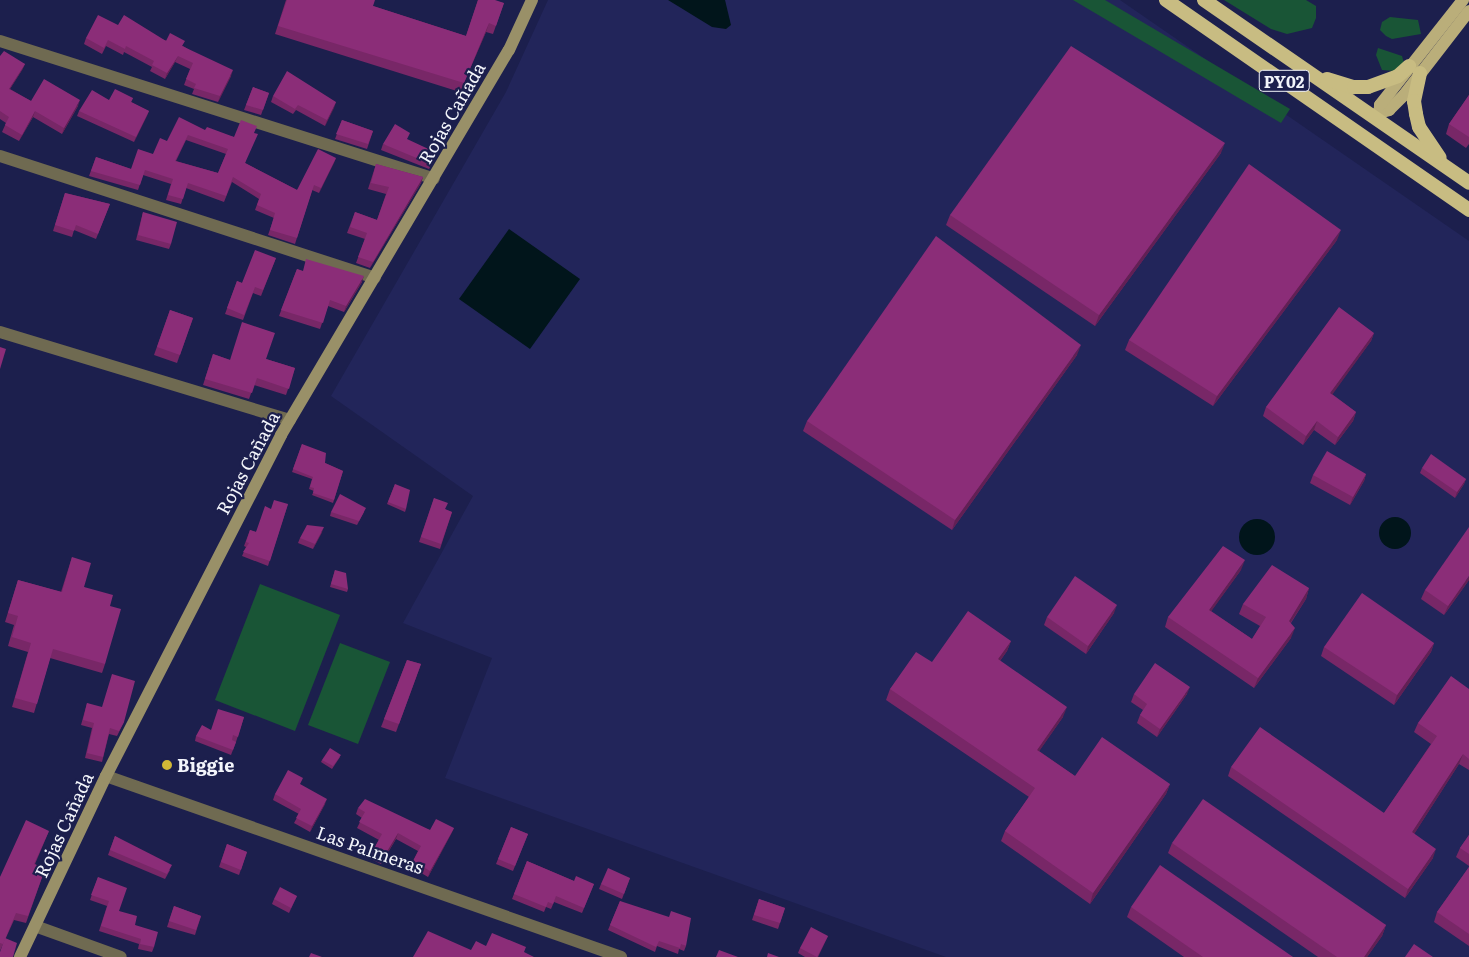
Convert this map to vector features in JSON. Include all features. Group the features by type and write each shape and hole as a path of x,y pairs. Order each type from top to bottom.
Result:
{"highway":[{"name":"PY02","path":"1166,0 1469,210"},
{"name":"PY02","path":"1204,0 1469,183"},
{"path":"1194,19 1232,37 1332,107 1349,114 1376,117 1383,138 1392,147 1469,202"},
{"path":"1310,73 1346,85 1368,86 1398,76 1415,66"},
{"path":"1415,66 1414,101 1419,127 1448,168"}],"main road":[{"name":"Rojas Cañada","path":"20,957 106,776 290,420 376,278 509,50 532,0"},
{"path":"1415,66 1463,0"},
{"path":"1376,117 1380,105 1469,11"}],"street":[{"path":"0,41 434,179"},
{"path":"0,156 376,278"},
{"path":"0,332 290,420"},
{"name":"Las Palmeras","path":"106,776 605,954 622,957"},
{"path":"35,926 121,957"}],"shaded area":[{"path":"548,0 1120,0 1469,241 1469,957 946,957 445,778 492,658 403,623 473,496 331,396 506,92"},
{"path":"668,0 725,0 731,25 726,29 712,27"},
{"path":"509,229 580,279 530,349 459,299"},
{"path":"1395,517 1407,521 1411,533 1407,545 1395,549 1383,545 1379,533 1383,521"},
{"path":"1257,519 1264,520 1270,524 1274,530 1274,544 1270,550 1264,554 1257,555 1250,554 1244,550 1240,544 1239,537 1240,530 1244,524 1250,520"}],"green space":[{"path":"1073,0 1105,0 1290,109 1281,123"},
{"path":"1224,0 1306,0 1316,6 1316,18 1312,28 1287,34 1271,29"},
{"path":"1390,17 1418,20 1421,34 1392,39 1386,36 1380,30 1382,22"},
{"path":"1378,48 1402,56 1404,63 1394,71 1382,70 1376,55"},
{"path":"260,584 340,615 295,731 215,700"},
{"path":"340,643 390,662 358,744 308,725"}],"building":[{"path":"287,0 375,0 373,6 466,36 478,0 495,0 504,3 496,26 489,23 464,83 278,26"},
{"path":"98,15 118,25 124,15 166,41 170,33 185,41 182,46 233,70 220,96 194,88 196,84 186,79 193,63 178,56 167,73 152,65 154,61 126,46 125,49 108,40 104,48 86,38"},
{"path":"1071,46 1225,143 1099,315 950,215"},
{"path":"4,51 25,64 9,89 31,101 44,79 80,100 64,128 35,111 22,135 5,125 9,117 0,111 0,56"},
{"path":"287,71 336,102 327,120 298,105 295,109 273,96"},
{"path":"253,87 269,93 263,110 246,105"},
{"path":"115,89 133,98 131,102 149,111 136,137 79,111 92,90 109,100"},
{"path":"1469,95 1469,137 1449,124"},
{"path":"179,117 205,130 207,127 234,137 241,120 257,126 254,133 258,134 245,163 297,190 318,149 336,158 321,188 314,185 297,238 270,230 275,213 257,205 261,194 233,177 226,196 188,183 183,199 168,195 173,179 145,170 140,185 91,171 96,157 131,169 138,149 153,154 160,138 167,141","holes":["188,135 228,149 218,173 175,161"]},
{"path":"342,120 373,131 368,144 336,134"},
{"path":"395,124 410,133 407,139 437,153 431,164 383,144"},
{"path":"376,164 423,177 373,262 358,257 367,233 350,227 355,212 377,220 389,187 371,183"},
{"path":"1249,164 1341,230 1217,396 1129,340"},
{"path":"65,193 110,204 98,234 76,225 74,231 55,225"},
{"path":"143,212 177,222 171,244 138,235"},
{"path":"936,236 1081,345 955,520 807,421"},
{"path":"255,250 276,258 263,290 255,287 244,315 227,308 237,281 242,283"},
{"path":"306,259 364,276 346,306 330,300 323,323 281,310 297,269 303,271"},
{"path":"1339,307 1374,333 1330,393 1356,412 1338,437 1317,421 1306,436 1266,407"},
{"path":"170,310 193,318 180,355 157,347"},
{"path":"242,322 275,333 266,359 295,368 289,389 257,378 252,393 205,379 213,354 230,360"},
{"path":"0,347 6,349 0,369"},
{"path":"302,444 326,453 325,463 343,471 334,500 313,493 314,488 310,487 313,477 293,469"},
{"path":"1327,451 1366,474 1353,497 1313,475"},
{"path":"1431,454 1466,479 1457,492 1422,468"},
{"path":"395,484 410,490 406,509 388,502"},
{"path":"340,494 366,508 359,521 331,512"},
{"path":"434,498 448,503 445,509 452,512 441,544 421,537"},
{"path":"274,500 288,504 270,561 243,552 249,543 246,542 250,530 256,532 265,506 271,509"},
{"path":"307,525 324,527 315,544 300,538"},
{"path":"1469,527 1469,576 1448,606 1425,590"},
{"path":"1223,546 1245,560 1209,610 1252,639 1266,617 1243,604 1272,565 1309,588 1289,621 1295,628 1258,678 1168,617"},
{"path":"72,557 91,563 84,587 113,595 110,606 121,609 105,664 53,649 37,704 15,698 31,643 12,637 18,616 8,613 18,580 62,592"},
{"path":"335,570 346,573 348,589 331,584"},
{"path":"1075,576 1117,605 1088,646 1047,617"},
{"path":"1362,593 1434,643 1397,695 1324,647"},
{"path":"968,611 1011,641 998,659 1067,707 1037,750 1075,776 1102,737 1170,784 1093,893 1005,831 1035,788 890,689 916,652 932,662"},
{"path":"407,660 421,664 399,724 384,719"},
{"path":"1155,663 1190,687 1160,729 1140,715 1147,704 1134,694"},
{"path":"112,674 135,681 124,722 119,731 110,728 103,757 87,753 94,723 83,720 87,703 102,707"},
{"path":"1451,676 1469,689 1469,759 1463,754 1412,832 1436,849 1408,889 1231,767 1260,727 1384,813 1437,736 1418,723"},
{"path":"218,709 244,717 238,737 233,735 232,740 236,742 233,750 196,736 202,725 211,730"},
{"path":"330,748 341,755 333,766 322,760"},
{"path":"288,770 303,778 300,784 327,799 312,826 296,818 301,809 275,794"},
{"path":"365,799 430,830 436,819 454,828 430,871 413,861 421,846 398,833 383,858 372,852 382,834 359,822 365,812 358,808"},
{"path":"1203,799 1386,925 1364,957 1337,957 1172,843"},
{"path":"26,820 49,831 34,864 45,869 28,916 16,913 3,944 0,943 0,877"},
{"path":"511,827 528,834 515,866 498,859"},
{"path":"1469,835 1469,854 1460,848"},
{"path":"115,836 172,865 167,874 110,850"},
{"path":"227,844 247,852 241,870 221,862"},
{"path":"527,861 574,881 576,876 594,884 584,908 556,896 553,904 548,902 546,907 514,894"},
{"path":"1160,865 1293,957 1203,957 1131,907"},
{"path":"1469,867 1469,934 1437,912"},
{"path":"608,868 630,878 624,894 601,884"},
{"path":"98,877 127,888 119,911 137,916 135,925 158,932 154,947 140,944 141,939 101,926 109,901 91,895"},
{"path":"280,887 297,896 291,908 274,899"},
{"path":"759,899 785,908 780,923 754,915"},
{"path":"620,901 669,917 671,911 691,918 686,946 681,944 680,948 659,941 656,947 610,925"},
{"path":"174,906 201,916 196,930 169,921"},
{"path":"811,927 828,936 817,957 800,948"},
{"path":"428,931 471,950 476,941 486,946 492,933 526,947 524,952 534,957 413,957"},
{"path":"5,938 17,943 13,957 0,957"},
{"path":"1414,944 1433,957 1405,957"},
{"path":"719,950 738,957 716,957"},
{"path":"311,953 322,957 309,957"},
{"path":"768,953 779,957 767,957"}],"place":[{"name":"Biggie","path":"167,765"}]}
